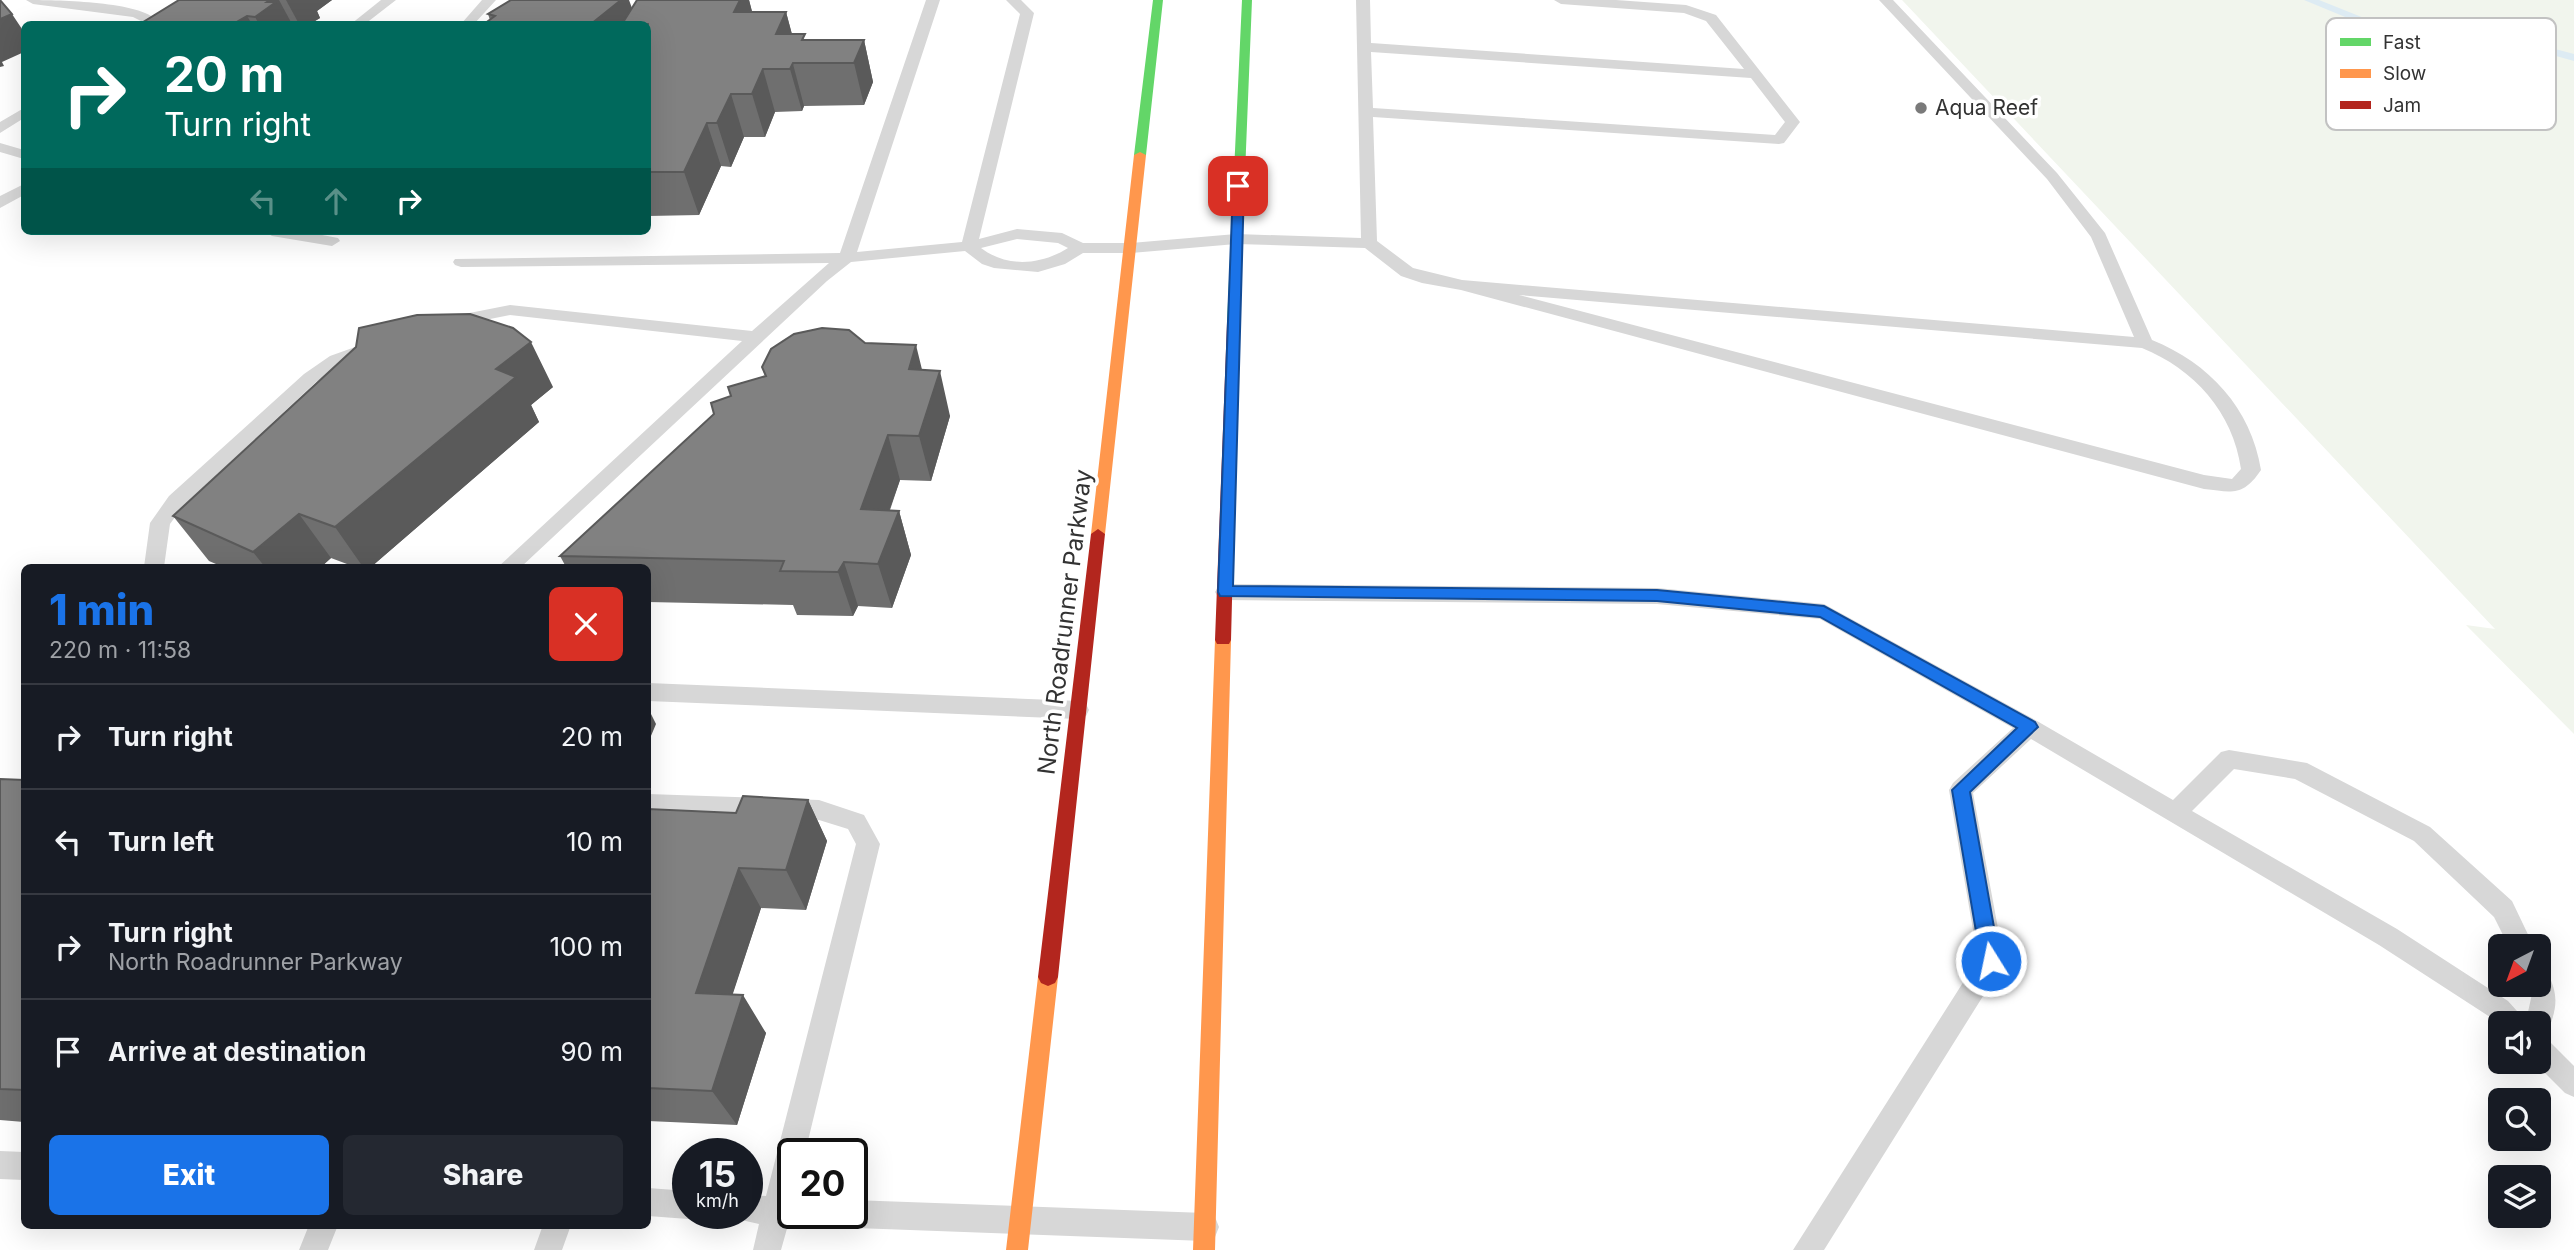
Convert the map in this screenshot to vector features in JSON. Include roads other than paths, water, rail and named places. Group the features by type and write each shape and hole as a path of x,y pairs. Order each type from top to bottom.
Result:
{"main road":[{"name":"North Roadrunner Parkway","path":"1017,1250 1157,0"},
{"path":"1204,1239 1236,239 1247,0"}],"lane":[{"path":"33,0 136,13 148,21"},
{"path":"361,21 389,0"},
{"path":"470,21 489,0"},
{"path":"511,564 821,277 847,258 933,0"},
{"path":"969,246 1027,13 1013,0"},
{"path":"1363,0 1369,243"},
{"path":"1366,112 1779,139 1793,122 1711,18 1686,9 1561,0"},
{"path":"1885,0 2052,176 2099,236 2145,343"},
{"path":"1364,47 1757,74"},
{"path":"0,129 21,114"},
{"path":"0,147 21,154"},
{"path":"0,203 21,191"},
{"path":"461,262 847,258 969,246 1017,234 1062,238 1080,248 1131,248 1236,239 1369,243 1407,272 1422,278 1462,285 2190,479 2235,486 2251,470 2249,450 2218,394 2178,357 2145,343 1462,285"},
{"path":"296,235 332,241"},
{"path":"969,246 988,261 1019,267 1038,267 1059,261 1080,248"},
{"path":"437,326 461,318 510,310 757,337"},
{"path":"154,564 160,523 176,501 310,378 337,360 389,341"},
{"path":"1225,592 1657,596 1824,612 2029,727 2388,937 2501,1011"},
{"path":"651,692 1077,710"},
{"path":"1807,1250 1991,961 1961,790 2029,727"},
{"path":"2175,813 2229,759 2299,770 2422,834 2503,909 2516,934"},
{"path":"651,804 819,810 856,822 868,844 802,1138"},
{"path":"2551,1061 2574,1084"},
{"path":"0,1165 21,1166"},
{"path":"651,1202 672,1204"},
{"path":"868,1214 1021,1219 1204,1239"},
{"path":"767,1250 777,1228"},
{"path":"313,1250 322,1229"},
{"path":"548,1250 556,1229"}],"waterway":[{"path":"2309,0 2354,18"},
{"path":"2556,53 2574,58"}],"place":[{"name":"Aqua Reef","path":"1921,108"}]}
